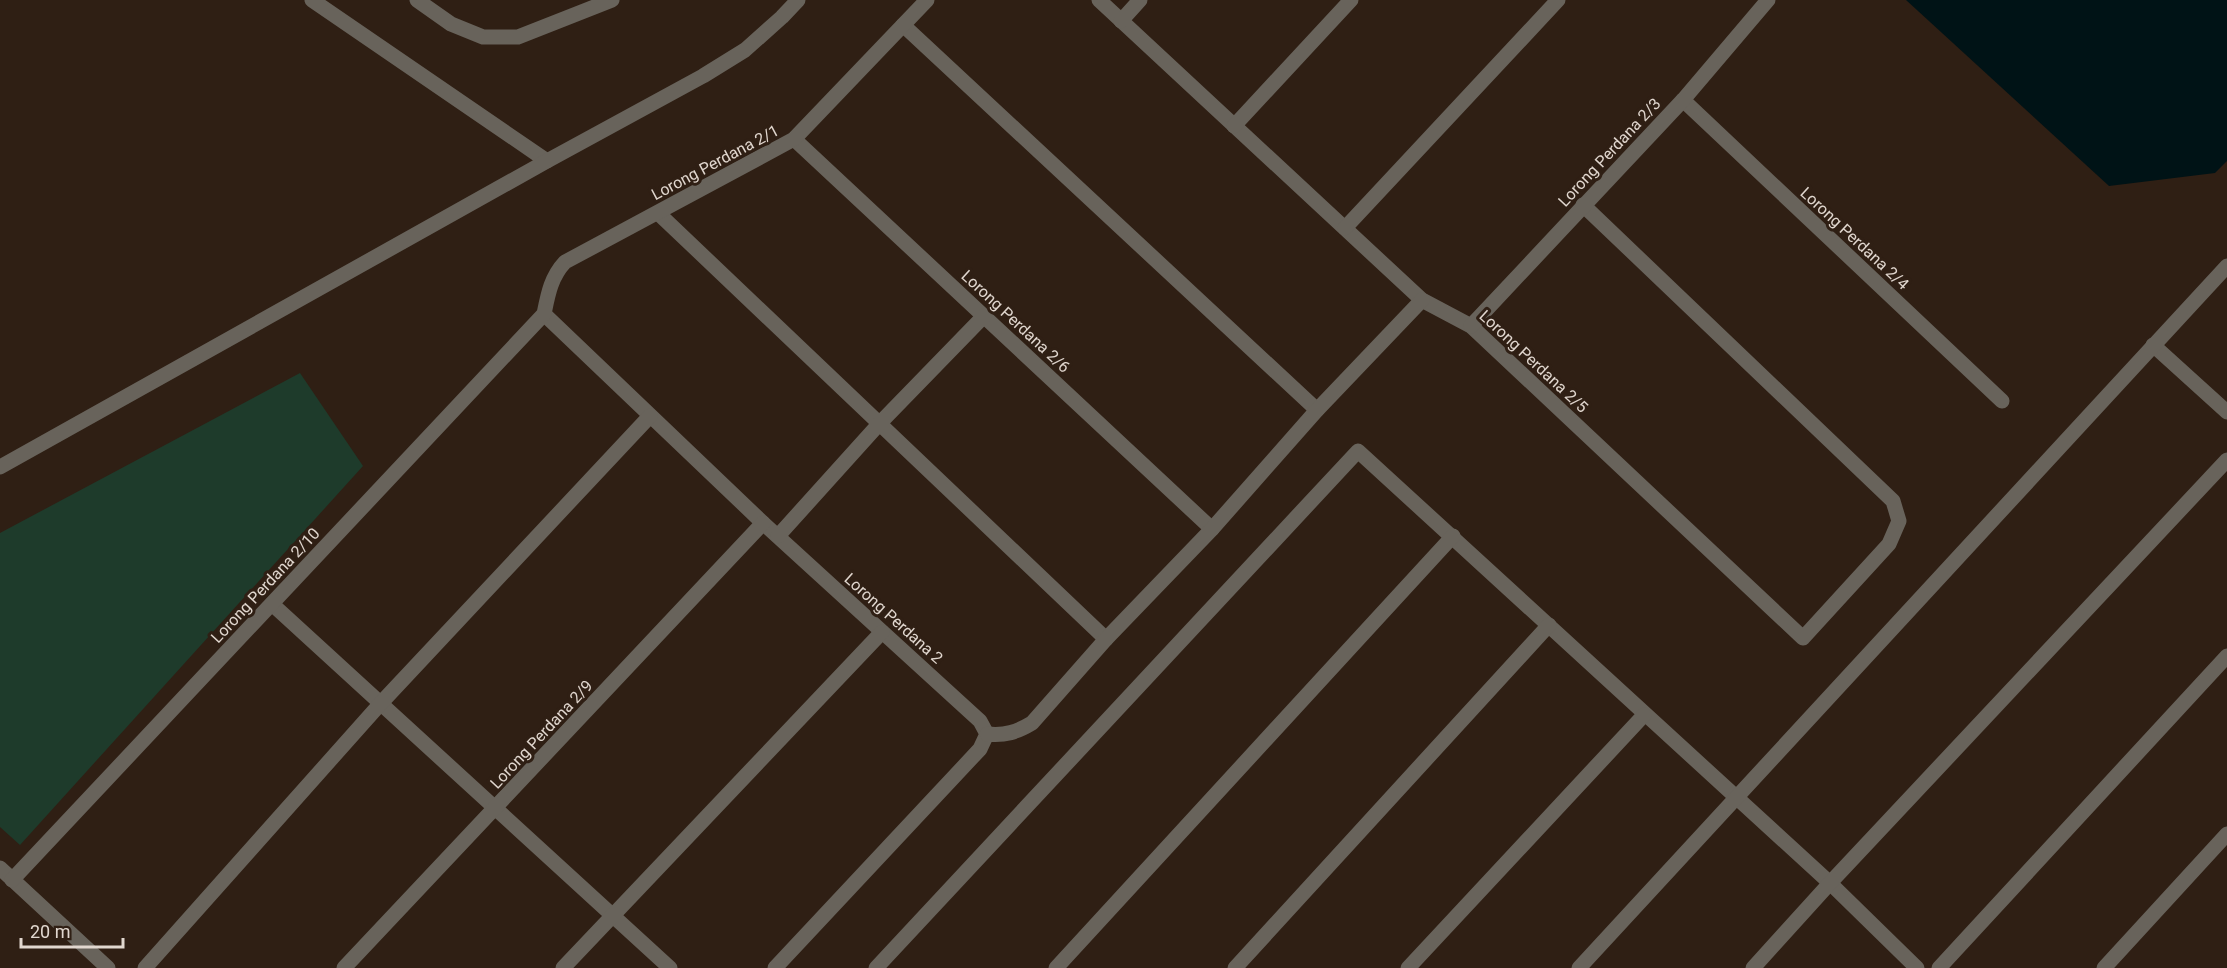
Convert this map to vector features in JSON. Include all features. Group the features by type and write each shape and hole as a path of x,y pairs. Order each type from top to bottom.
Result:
{"street":[{"path":"312,0 547,161"},
{"path":"418,0 451,24 483,37 518,38 612,0"},
{"path":"0,467 703,76 745,50 798,0"},
{"name":"Lorong Perdana 2/1","path":"544,314 556,271 565,262 794,139 927,0"},
{"name":"Lorong Perdana 2/5","path":"1099,0 1422,300 1471,326 1803,638 1889,544 1899,521 1893,501 1583,205"},
{"path":"1121,21 1140,0"},
{"path":"1234,126 1351,0"},
{"path":"1345,228 1558,0"},
{"name":"Lorong Perdana 2/3","path":"1471,326 1683,100 1768,0"},
{"path":"903,25 1317,411"},
{"name":"Lorong Perdana 2/4","path":"1683,100 2002,401"},
{"name":"Lorong Perdana 2/6","path":"794,139 1212,529"},
{"path":"658,213 1106,639"},
{"path":"1579,968 2227,266"},
{"path":"775,968 980,749 987,734 1003,736 1017,732 1032,723 1106,639 1212,529 1317,411 1422,300"},
{"name":"Lorong Perdana 2","path":"544,314 763,523 980,721 987,734"},
{"name":"Lorong Perdana 2/10","path":"12,880 544,314"},
{"path":"778,536 879,424 984,316"},
{"path":"2153,345 2227,412"},
{"path":"145,968 381,703 650,416"},
{"path":"876,968 1358,451 1830,883 1917,968"},
{"path":"1754,968 1830,883 2227,460"},
{"name":"Lorong Perdana 2/9","path":"344,968 763,523"},
{"path":"1056,968 1453,536"},
{"path":"272,604 670,968"},
{"path":"1235,968 1549,626"},
{"path":"562,968 882,632"},
{"path":"1940,968 2227,656"},
{"path":"1408,968 1644,715"},
{"path":"2104,968 2227,834"},
{"path":"0,868 108,968"}],"green space":[{"path":"300,373 363,466 20,845 0,827 0,533"}],"shaded area":[{"path":"1906,0 2227,0 2227,161 2215,173 2109,186"}]}
